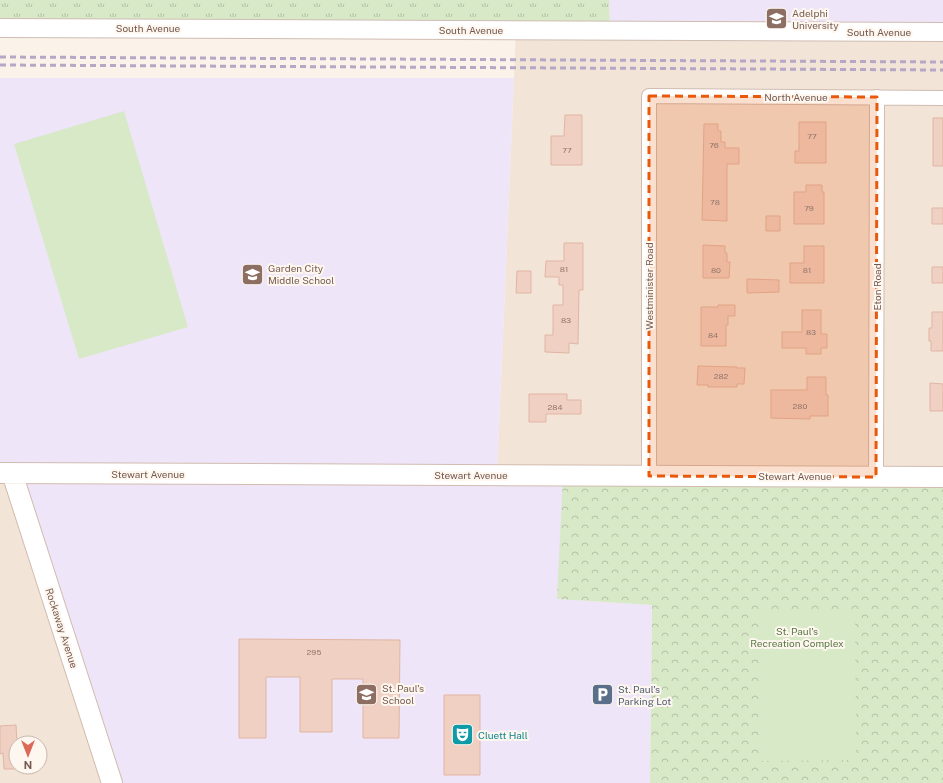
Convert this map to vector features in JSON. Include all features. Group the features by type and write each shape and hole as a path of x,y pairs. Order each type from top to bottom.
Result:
{"main road":[{"name":"Stewart Avenue","path":"6,473 943,477"},
{"name":"Rockaway Avenue","path":"6,473 112,783"}],"street":[{"name":"South Avenue","path":"0,28 943,32"},
{"name":"North Avenue","path":"649,96 943,98"},
{"name":"Westminister Road","path":"649,96 649,476"},
{"name":"Eton Road","path":"876,477 877,97"}],"highlighted area":[{"path":"649,96 877,97 876,477 649,476"}],"shaded area":[{"name":"Adelphi University","path":"609,0 943,0 943,32 610,30"},
{"path":"516,29 943,31 943,477 497,475"},
{"path":"0,78 514,78 497,475 563,475 558,599 652,605 650,783 111,783 12,474 0,474"},
{"path":"0,473 12,473 110,783 0,783"}],"green space":[{"path":"0,0 609,0 610,30 0,20"},
{"path":"124,111 188,327 79,359 14,144"},
{"name":"St. Paul's Recreation Complex","path":"563,475 943,477 943,783 650,783 652,605 557,599"},
{"path":"855,610 856,760 761,761 760,611"}],"building":[{"path":"565,115 582,115 582,165 551,165 551,136 564,136"},
{"path":"933,118 943,118 943,166 933,166"},
{"path":"799,122 826,122 826,163 795,163 795,151 799,151"},
{"path":"704,124 718,124 718,131 721,131 721,142 725,142 725,148 739,148 739,164 727,164 727,221 702,220"},
{"path":"806,185 822,185 822,192 824,192 824,224 794,224 794,192 806,192"},
{"path":"932,208 943,208 943,224 932,224"},
{"path":"766,216 780,216 780,231 766,231"},
{"path":"564,243 583,243 583,290 579,290 578,344 569,343 569,353 545,352 545,335 553,335 553,305 563,305 563,285 559,285 559,277 545,277 546,261 564,261"},
{"path":"703,245 725,246 727,262 730,262 729,278 703,278"},
{"path":"804,246 824,246 824,283 790,283 790,263 804,263"},
{"path":"932,267 943,267 943,283 932,283"},
{"path":"517,271 531,271 531,293 516,293"},
{"path":"747,279 779,280 779,292 747,293"},
{"path":"718,305 735,305 735,316 728,316 728,325 726,325 726,346 701,346 701,307 718,307"},
{"path":"802,310 821,310 821,334 827,334 827,348 821,348 821,354 806,354 806,348 782,348 782,332 802,332"},
{"path":"932,312 943,312 943,351 931,351 929,328 932,328"},
{"path":"698,366 745,368 744,384 737,384 737,387 708,387 708,385 697,385"},
{"path":"807,377 826,377 828,416 810,416 810,419 771,418 771,390 807,390"},
{"path":"930,383 943,384 943,411 930,411"},
{"path":"529,394 567,394 567,400 581,400 581,414 546,414 546,422 529,422"},
{"path":"239,639 400,640 399,738 363,738 363,679 332,679 332,732 300,732 300,677 266,677 266,738 239,738"},
{"name":"Cluett Hall","path":"444,695 480,695 480,775 444,775"},
{"path":"16,725 17,735 8,735 8,769 4,769 3,753 0,754 0,726"}],"railway":[{"path":"0,57 943,62"},
{"path":"0,65 943,70"}],"place":[{"name":"Adelphi University","path":"776,19"},
{"name":"Garden City Middle School","path":"253,274"},
{"name":"St. Paul's School","path":"366,694"},
{"name":"St. Paul's Parking Lot","path":"603,695"},
{"name":"Cluett Hall","path":"462,735"}]}
